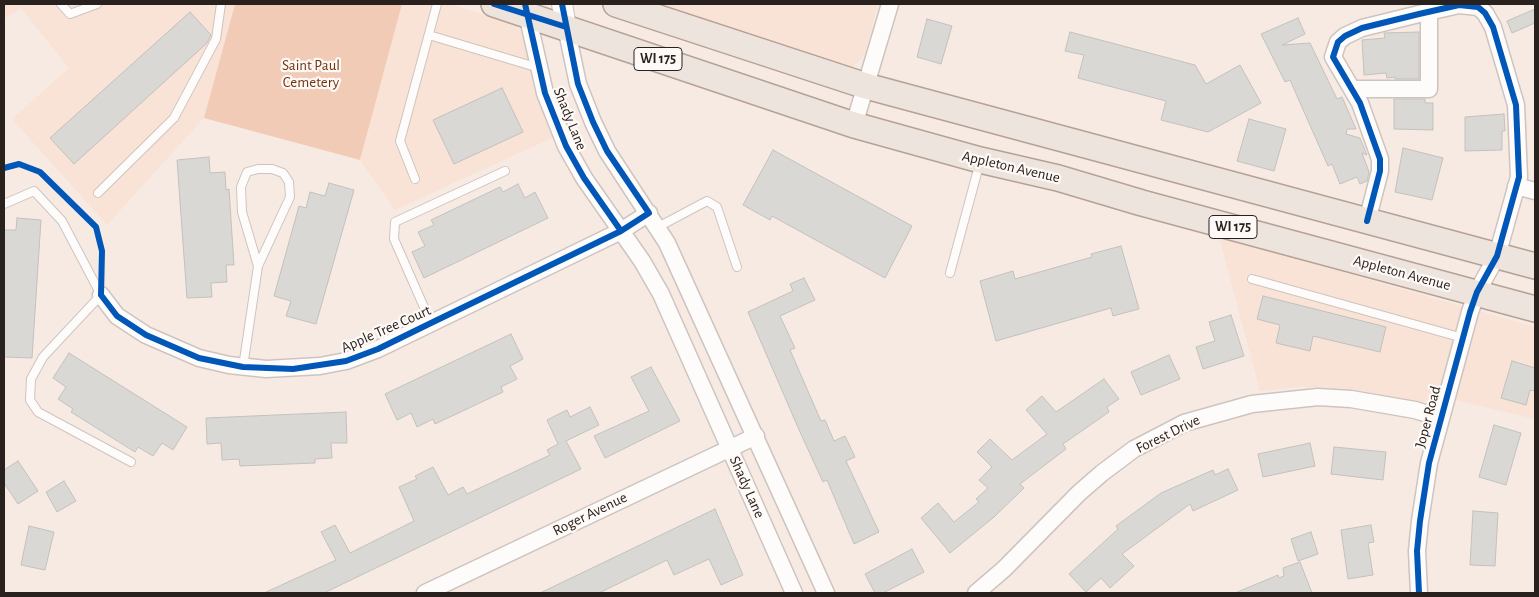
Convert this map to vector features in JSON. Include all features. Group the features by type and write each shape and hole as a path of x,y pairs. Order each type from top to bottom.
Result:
{"main road":[{"name":"Appleton Avenue","path":"494,4 564,16 854,125 980,160 1058,178 1188,215 1535,308"},
{"name":"WI 175","path":"616,4 658,14 866,86 1535,266"},
{"path":"1188,215 1199,176"}],"street":[{"path":"854,125 890,4"},
{"name":"Joper Road","path":"1367,221 1380,171 1380,159 1372,133 1352,89 1333,57 1338,42 1345,36 1362,28 1459,5 1478,7 1485,13 1493,27 1516,105 1520,165 1496,256 1476,292 1441,418 1423,492 1418,551 1419,593"},
{"name":"Shady Lane","path":"526,9 545,93 566,146 584,178 642,261 662,294 794,593"},
{"path":"1352,89 1429,89 1429,12"},
{"name":"Shady Lane","path":"564,16 578,84 593,122 607,151 653,220 696,301 826,593"},
{"path":"1516,186 1535,191"},
{"name":"Apple Tree Court","path":"100,295 117,316 146,335 199,358 243,368 293,369 346,361 378,349 621,231 653,220"},
{"name":"Forest Drive","path":"976,593 1102,473 1134,450 1184,424 1252,404 1318,398 1351,399 1415,410 1441,418"},
{"name":"Roger Avenue","path":"425,593 756,436"}],"lane":[{"path":"62,4 70,14 97,4"},
{"path":"98,193 174,118 216,39 221,4"},
{"path":"415,180 400,141 437,4"},
{"path":"429,35 539,68"},
{"path":"950,273 980,160"},
{"path":"243,368 258,266 290,197 289,182 283,173 272,169 258,169 247,172 241,187 242,212 258,266"},
{"path":"431,323 394,239 395,222 505,171"},
{"path":"4,204 34,191 62,220 100,295 43,357 31,379 30,400 38,412 131,462"},
{"path":"653,220 707,201 717,206 737,267"},
{"path":"1252,279 1463,338"}],"shaded area":[{"path":"4,4 235,4 204,118 107,225 12,119 69,68 21,8 7,18 4,13"},
{"path":"402,4 449,4 500,20 520,29 526,47 533,86 552,138 395,210 360,160"},
{"path":"648,4 878,4 865,54 853,67 845,68"},
{"path":"1219,237 1535,327 1535,419 1435,395 1428,401 1417,402 1357,390 1324,387 1297,387 1260,391"}],"green space":[{"name":"Saint Paul Cemetery","path":"235,4 402,4 360,160 204,118"}],"building":[{"path":"1535,9 1535,23 1512,33 1507,21"},
{"path":"190,12 211,35 207,43 74,164 50,138"},
{"path":"1298,18 1305,34 1282,45 1310,43 1337,99 1342,97 1356,129 1347,129 1346,134 1360,138 1367,155 1362,153 1369,172 1367,181 1360,184 1357,177 1340,184 1332,164 1328,166 1290,80 1285,82 1261,34"},
{"path":"927,19 952,26 941,64 917,57"},
{"path":"1070,32 1195,65 1206,84 1240,65 1261,103 1208,132 1161,120 1166,101 1078,78 1084,55 1065,51"},
{"path":"1419,32 1419,79 1387,78 1386,73 1364,75 1362,40 1385,38 1384,33"},
{"path":"502,88 523,132 454,164 433,120"},
{"path":"1394,99 1425,99 1425,103 1433,103 1433,130 1394,129"},
{"path":"1504,114 1505,131 1502,131 1502,150 1465,151 1465,117"},
{"path":"1249,119 1286,129 1274,171 1237,161"},
{"path":"1403,148 1443,158 1432,200 1395,192"},
{"path":"773,150 912,226 885,278 772,216 770,220 743,205"},
{"path":"209,157 210,173 225,172 226,190 229,189 234,265 226,265 227,282 211,283 212,297 187,298 177,160"},
{"path":"329,183 354,190 316,324 286,316 291,301 274,296 299,206 306,208 310,192 325,196"},
{"path":"518,184 525,198 535,192 548,218 424,278 412,252 425,246 418,232 434,225 431,220 500,187 503,192"},
{"path":"17,218 41,220 32,358 4,357 4,230 16,230"},
{"path":"1121,246 1139,309 1113,316 1111,308 996,341 980,281 1013,271 1015,279 1092,257 1091,254"},
{"path":"804,278 815,300 780,316 795,348 790,350 821,421 825,420 834,441 845,436 855,457 846,461 879,532 854,544 827,480 823,482 800,432 748,312 793,291 790,284"},
{"path":"1263,296 1386,327 1380,352 1313,336 1310,351 1276,343 1280,325 1257,319"},
{"path":"1231,315 1244,356 1203,369 1196,347 1215,341 1209,322"},
{"path":"511,334 523,359 510,366 517,379 501,387 503,392 435,424 433,419 417,427 411,413 397,420 385,394"},
{"path":"69,353 187,427 173,450 162,443 153,456 138,447 135,452 71,412 73,409 58,399 66,387 53,378"},
{"path":"1169,355 1180,379 1141,395 1131,372"},
{"path":"1512,361 1535,368 1535,391 1530,390 1526,405 1501,398"},
{"path":"651,367 680,421 605,458 594,436 649,411 631,377"},
{"path":"1104,379 1119,399 1107,407 1109,412 1063,444 1066,449 1020,484 1024,488 994,517 950,553 921,518 938,503 954,522 979,502 976,499 988,488 979,480 992,467 977,452 990,439 1012,460 1047,434 1026,410 1042,396 1056,412"},
{"path":"590,407 599,425 566,441 581,469 324,593 264,593 336,560 321,532 335,525 350,553 414,521 399,487 417,479 415,476 433,467 448,495 463,487 467,494 550,455 547,450 558,444 547,420 567,410 570,417"},
{"path":"346,412 347,443 331,443 332,458 315,459 315,463 240,466 239,459 222,460 221,443 207,444 206,418"},
{"path":"1494,425 1521,433 1506,485 1479,477"},
{"path":"1310,443 1315,466 1263,477 1258,454"},
{"path":"1334,447 1386,452 1383,480 1331,474"},
{"path":"18,461 38,491 18,504 4,483 4,470"},
{"path":"1228,469 1238,490 1193,511 1190,504 1122,554 1134,566 1110,588 1101,578 1086,592 1069,574 1118,529 1116,526 1161,493 1213,470 1215,475"},
{"path":"64,481 76,501 57,512 46,492"},
{"path":"715,509 743,575 721,585 709,559 674,575 667,560 599,593 540,593"},
{"path":"1473,511 1498,513 1495,566 1470,565"},
{"path":"1371,525 1374,542 1368,543 1373,575 1348,579 1341,530"},
{"path":"29,526 54,532 45,570 21,565"},
{"path":"1311,532 1318,554 1298,561 1291,539"},
{"path":"912,549 924,572 883,593 875,593 865,574"},
{"path":"1300,562 1312,593 1235,593 1278,575 1279,578 1284,576 1283,568"}],"cycle path":[{"path":"494,4 566,27"},
{"path":"525,4 545,93 566,146 584,178 621,231"},
{"path":"4,168 19,164 40,172 96,227 102,251 101,295 117,316 146,335 199,358 243,367 293,369 346,361 378,349 621,231 649,213 607,151 593,122 578,84 562,4"},
{"path":"1367,221 1380,171 1380,159 1360,103 1333,57 1338,42 1345,36 1362,28 1459,5 1478,7 1485,13 1493,27 1516,105 1519,177 1497,256 1477,292 1470,312 1429,463 1417,551 1419,593"}]}
